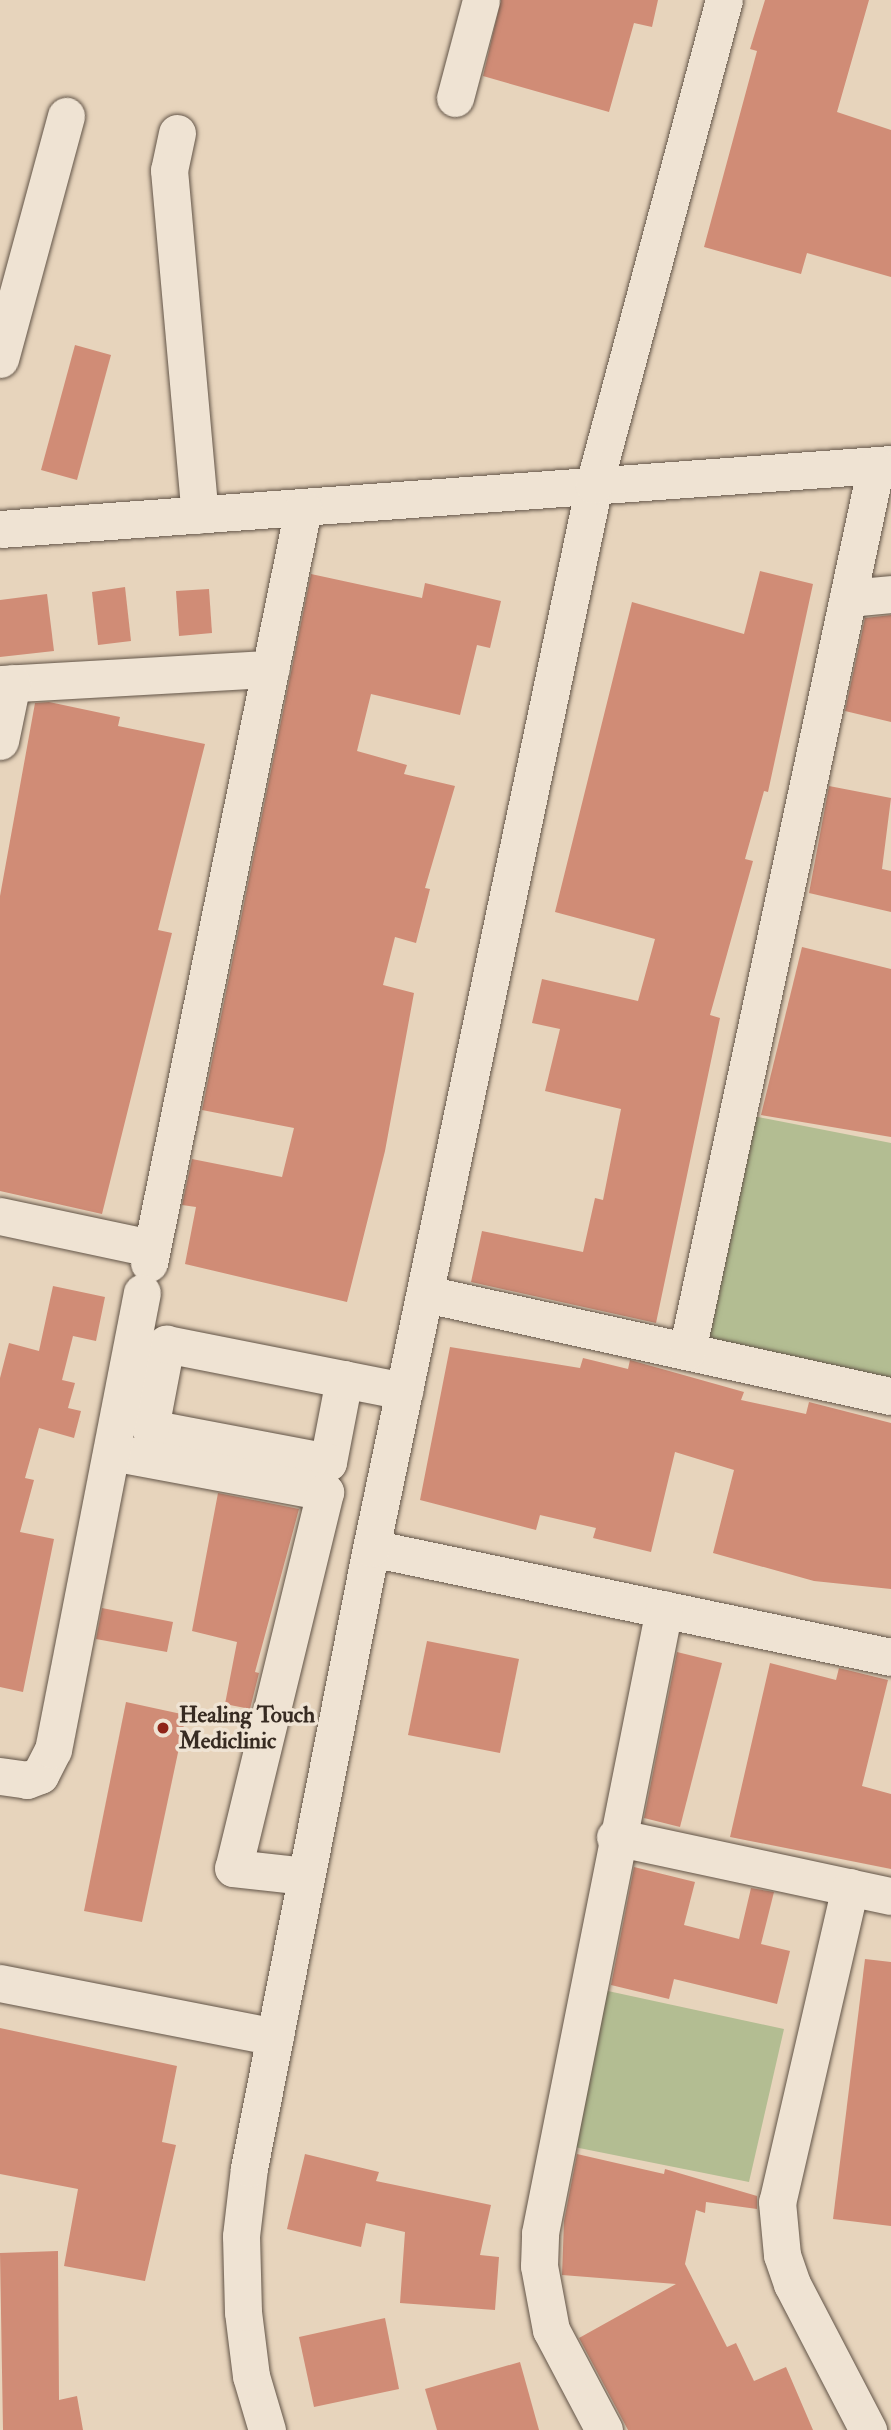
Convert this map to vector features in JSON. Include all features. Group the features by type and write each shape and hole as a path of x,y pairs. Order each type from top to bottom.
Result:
{"street":[{"path":"456,98 481,0"},
{"path":"267,2430 251,2376 241,2236 275,2037 373,1539 594,485 724,0"},
{"path":"0,359 66,116"},
{"path":"177,133 169,170 200,515"},
{"path":"0,529 883,465 848,598 687,1351"},
{"path":"0,1776 27,1780 40,1775 53,1750 147,1268 303,509"},
{"path":"848,598 891,594"},
{"path":"0,741 6,683 271,669"},
{"path":"0,1216 147,1268"},
{"path":"426,1294 891,1396"},
{"path":"342,1389 328,1462 150,1428 166,1344 342,1389 402,1401"},
{"path":"112,1452 325,1492 233,1868 306,1875"},
{"path":"319,1518 373,1539 664,1609 891,1657"},
{"path":"604,2430 551,2330 540,2244 615,1837 664,1609"},
{"path":"615,1837 891,1896"},
{"path":"850,1887 777,2202 782,2255 792,2284 868,2430"},
{"path":"0,1983 275,2037"}],"green space":[{"path":"748,1115 891,1143 891,1378 702,1340"},
{"path":"594,1988 784,2029 749,2182 564,2145"}],"building":[{"path":"501,0 658,0 652,27 634,23 609,112 483,76"},
{"path":"765,0 869,0 837,112 891,130 891,277 807,253 801,274 704,247 757,51 750,49"},
{"path":"75,345 111,355 77,480 41,470"},
{"path":"760,571 813,584 768,792 764,791 745,859 753,861 710,1015 720,1018 656,1323 471,1282 482,1231 583,1252 595,1198 603,1200 621,1109 545,1091 560,1029 532,1023 542,979 638,1001 655,939 555,912 632,602 744,634"},
{"path":"311,574 422,598 425,583 501,601 490,648 477,645 460,715 371,694 357,751 407,765 404,774 455,786 425,888 430,889 416,943 395,937 383,985 414,993 385,1151 347,1302 185,1264 196,1207 182,1205 192,1159 282,1177 294,1128 202,1110"},
{"path":"125,587 131,641 98,645 92,592"},
{"path":"209,589 212,633 179,636 176,591"},
{"path":"47,594 54,651 0,657 0,600"},
{"path":"891,615 891,722 845,711 865,618"},
{"path":"49,702 120,717 118,726 205,744 158,930 172,933 102,1214 0,1191 0,896 35,703"},
{"path":"829,786 891,798 882,869 891,871 891,912 809,893"},
{"path":"802,947 891,969 891,1137 761,1115"},
{"path":"53,1286 105,1297 96,1341 73,1336 62,1380 75,1383 68,1408 81,1411 74,1438 39,1428 25,1478 34,1480 20,1532 54,1539 23,1692 0,1687 0,1378 9,1343 39,1351"},
{"path":"450,1347 580,1368 583,1358 628,1369 630,1360 744,1392 741,1400 806,1414 809,1402 891,1423 891,1589 814,1581 713,1553 734,1470 675,1452 651,1552 593,1538 596,1528 540,1515 536,1530 420,1500"},
{"path":"218,1493 299,1509 255,1672 259,1673 250,1709 225,1704 237,1642 192,1631"},
{"path":"102,1608 173,1622 167,1652 96,1639"},
{"path":"427,1641 519,1659 500,1753 408,1735"},
{"path":"677,1652 722,1663 680,1827 644,1818"},
{"path":"770,1663 836,1680 839,1668 888,1680 862,1786 891,1794 891,1869 730,1837"},
{"path":"126,1702 186,1715 142,1922 84,1911"},
{"path":"634,1867 695,1882 684,1925 739,1939 751,1888 774,1892 761,1944 790,1951 777,2004 674,1979 669,1999 611,1985"},
{"path":"865,1959 891,1962 891,2226 833,2219"},
{"path":"0,2028 177,2066 162,2142 176,2145 145,2281 64,2266 78,2189 0,2174"},
{"path":"305,2154 379,2172 376,2181 491,2205 480,2255 499,2257 495,2310 400,2303 405,2232 366,2223 361,2247 287,2229"},
{"path":"577,2154 664,2174 665,2169 757,2196 757,2209 706,2202 705,2213 696,2210 685,2264 727,2347 736,2343 754,2381 786,2367 813,2430 628,2430 579,2338 676,2284 562,2275 564,2221"},
{"path":"58,2251 59,2400 77,2396 83,2430 3,2430 0,2253"},
{"path":"385,2318 399,2389 314,2407 299,2337"},
{"path":"520,2362 539,2430 437,2430 425,2389"}],"place":[{"name":"Healing Touch Mediclinic","path":"163,1728"}]}
